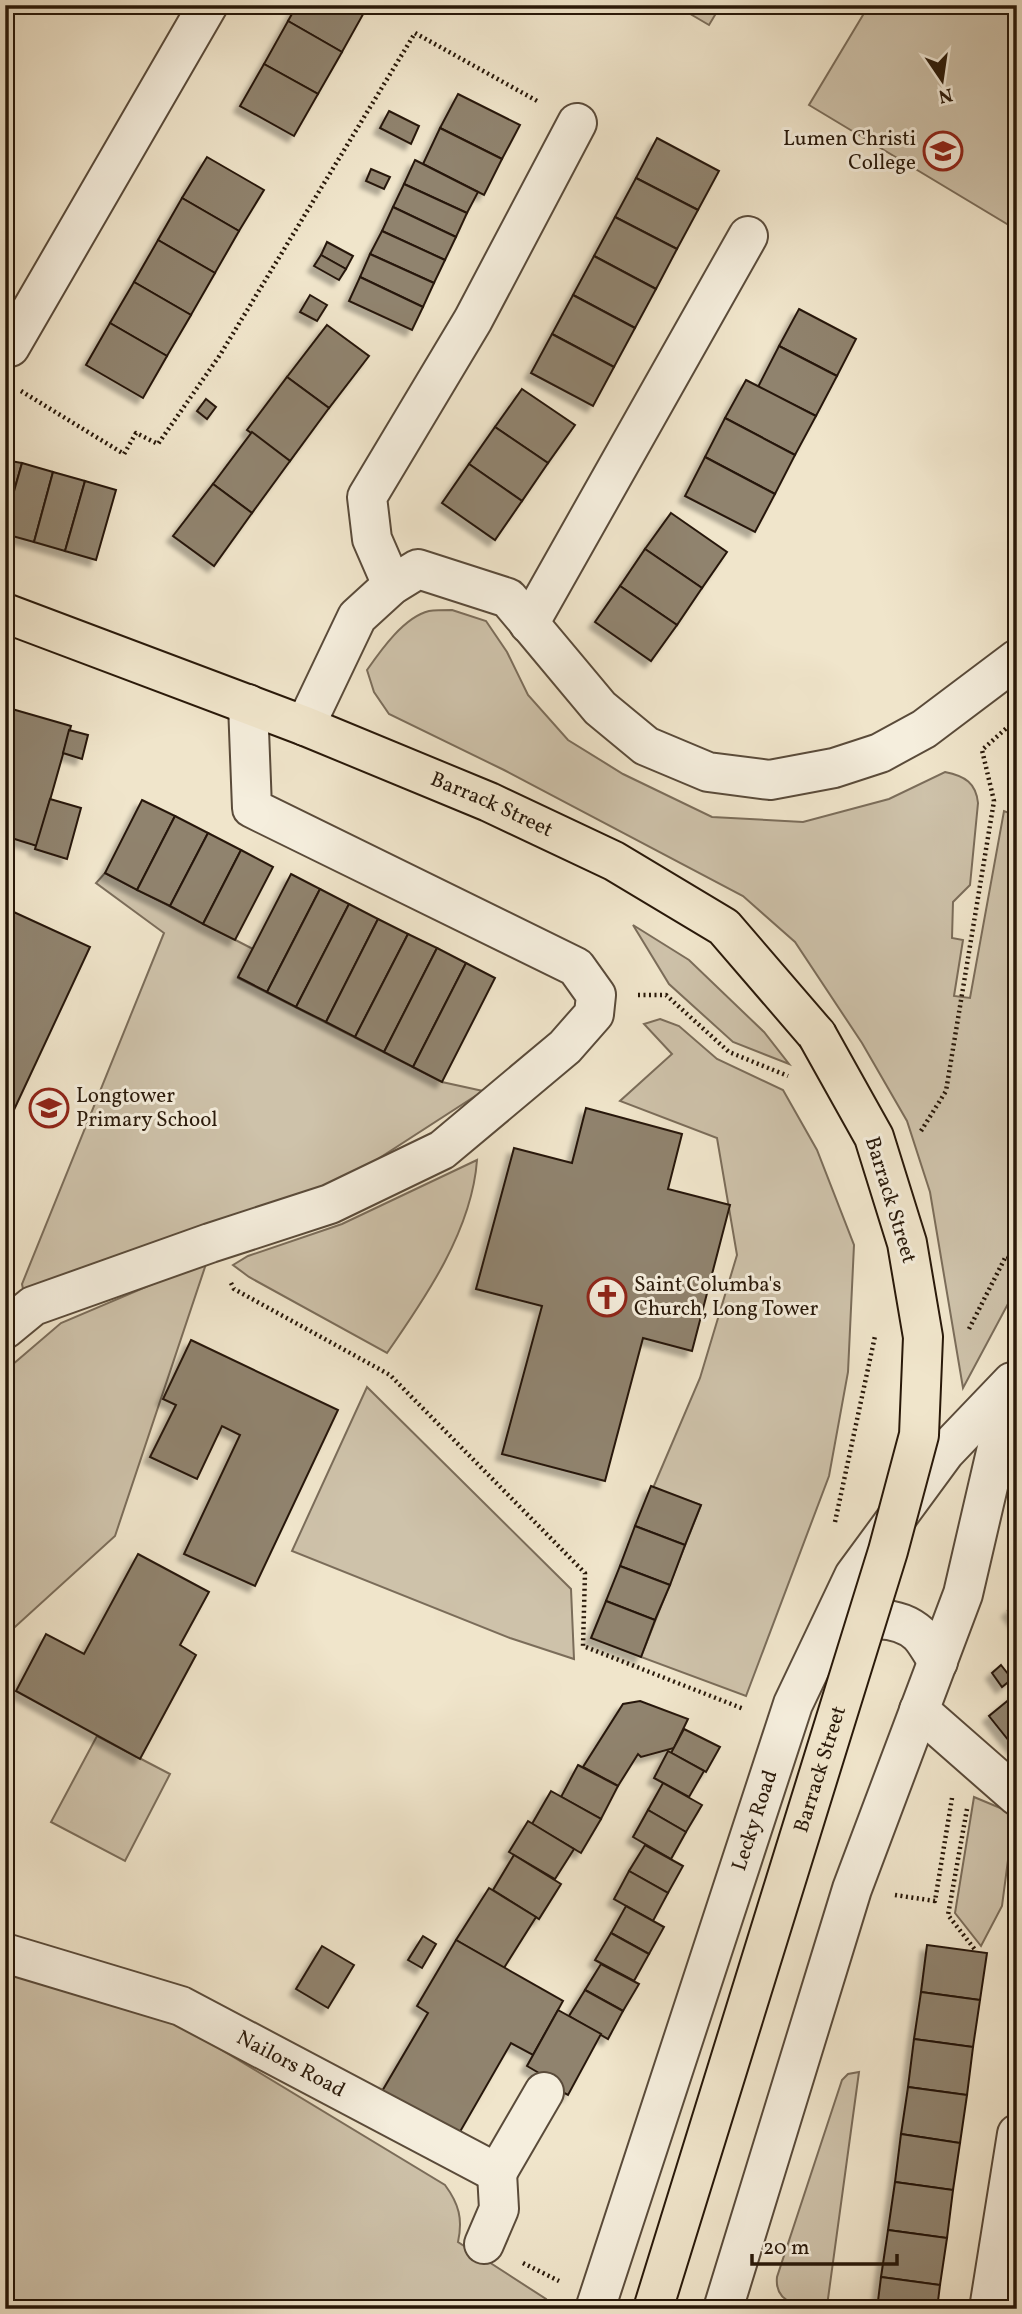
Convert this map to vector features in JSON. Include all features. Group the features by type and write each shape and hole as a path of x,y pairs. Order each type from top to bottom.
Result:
{"main road":[{"name":"Barrack Street","path":"5,613 305,726 489,802 614,861 680,900 724,927 817,1035 874,1137 907,1242 923,1337 919,1436 884,1564 653,2309"}],"street":[{"path":"10,347 208,5"},
{"path":"392,585 372,539 367,497 473,320 577,123"},
{"path":"530,624 748,236"},
{"path":"305,726 356,617 392,585 418,569 508,598 600,708 646,746 708,772 770,780 834,768 880,753 924,729 1017,659"},
{"path":"5,1329 33,1306 330,1204 442,1150 565,1047 594,1014 596,995 576,968 252,808 248,704"},
{"name":"Lecky Road","path":"594,2309 793,1703 854,1576 937,1462 1014,1377"},
{"name":"Lecky Road","path":"723,2309 852,1889 963,1594 1014,1377"},
{"path":"827,1632 855,1619 897,1621 919,1634 938,1662"},
{"path":"919,1710 1017,1796"},
{"name":"Nailors Road","path":"5,1953 181,2006 497,2173"},
{"path":"484,2244 499,2210 497,2173 544,2092"},
{"path":"989,2309 1017,2134"}],"path":[{"path":"17,388 124,454 136,433 158,444 220,355 415,33 577,123"},
{"path":"888,1182 946,1091 994,801 982,750 1017,718"},
{"path":"596,995 666,995 729,1052 796,1079"},
{"path":"234,1289 390,1375 586,1573 583,1646 725,1701"},
{"path":"831,1532 877,1324"},
{"path":"935,1902 953,1797 960,1798"},
{"path":"968,1800 948,1915 976,1951"},
{"path":"563,2283 567,2270"}],"shaded area":[{"path":"675,5 721,5 709,25"},
{"name":"Lumen Christi College","path":"869,5 1017,5 1017,230 809,105"},
{"path":"452,610 486,621 507,652 528,695 568,740 623,774 712,817 803,822 889,799 945,772 968,781 975,790 978,803 970,885 953,902 952,938 963,940 954,996 970,998 1004,811 1017,816 1017,1287 963,1388 930,1192 907,1121 862,1043 795,942 743,896 504,770 389,714 374,692 367,670 394,635 420,614"},
{"path":"105,873 253,949 238,978 442,1082 483,1091 333,1188 25,1299 22,1284 164,933 96,883"},
{"path":"633,925 689,960 764,1032 789,1064 733,1042 669,984"},
{"path":"660,1019 679,1026 717,1059 783,1090 817,1150 854,1245 848,1372 829,1476 746,1696 641,1657 701,1505 653,1488 700,1378 737,1255 717,1138 620,1101 672,1054 644,1024"},
{"path":"477,1160 473,1186 457,1237 431,1286 387,1353 249,1277 233,1265 248,1256 342,1224"},
{"path":"207,1261 115,1536 5,1636 5,1371 61,1323"},
{"path":"367,1387 571,1589 574,1659 510,1638 292,1551"},
{"path":"97,1736 170,1774 125,1861 51,1822"},
{"path":"974,1797 1017,1815 1017,1841 1008,1860 1002,1906 981,1946 955,1913"},
{"path":"5,1973 179,2024 445,2185 459,2212 458,2242 546,2299 543,2309 5,2309"},
{"path":"859,2072 827,2306 792,2303 780,2294 777,2277 842,2080 848,2074"}],"building":[{"path":"297,5 359,5 366,9 342,52 288,21"},
{"path":"288,21 342,52 318,94 264,64"},
{"path":"264,64 318,94 294,136 240,106"},
{"path":"458,94 520,125 502,159 440,128"},
{"path":"389,111 419,126 411,144 380,128"},
{"path":"440,128 502,159 484,195 423,164"},
{"path":"657,138 719,171 698,210 636,178"},
{"path":"207,157 264,190 239,231 182,198"},
{"path":"415,160 478,192 467,213 404,184"},
{"path":"371,169 390,177 384,189 366,181"},
{"path":"636,178 698,210 677,249 615,217"},
{"path":"404,184 467,213 456,237 393,207"},
{"path":"182,198 239,231 215,273 158,240"},
{"path":"393,207 456,237 445,260 382,231"},
{"path":"615,217 677,249 656,289 594,256"},
{"path":"382,231 445,260 434,283 370,254"},
{"path":"158,240 215,273 191,315 134,282"},
{"path":"327,242 353,256 346,269 321,255"},
{"path":"370,254 434,283 423,307 360,277"},
{"path":"321,255 346,269 339,280 314,266"},
{"path":"594,256 656,289 635,328 573,295"},
{"path":"360,277 423,307 412,330 349,301"},
{"path":"134,282 191,315 167,356 110,323"},
{"path":"310,295 327,305 317,321 300,312"},
{"path":"573,295 635,328 614,367 552,334"},
{"path":"799,309 856,339 837,376 779,346"},
{"path":"110,323 167,356 143,398 86,365"},
{"path":"327,325 369,356 329,408 287,377"},
{"path":"552,334 614,367 593,406 531,373"},
{"path":"779,346 837,376 816,416 758,387"},
{"path":"287,377 329,408 290,461 247,430"},
{"path":"746,380 816,416 795,455 725,418"},
{"path":"522,389 575,425 548,463 495,427"},
{"path":"206,399 216,407 207,419 197,411"},
{"path":"725,418 795,455 775,494 705,457"},
{"path":"495,427 548,463 522,501 469,464"},
{"path":"252,432 290,461 252,513 213,484"},
{"path":"705,457 775,494 755,532 685,496"},
{"path":"5,460 22,463 5,523"},
{"path":"22,463 53,472 34,542 5,534 5,523"},
{"path":"469,464 522,501 495,540 442,503"},
{"path":"53,472 85,481 65,551 34,542"},
{"path":"85,481 116,490 96,560 65,551"},
{"path":"213,484 252,513 214,566 173,536"},
{"path":"671,513 727,552 702,588 645,549"},
{"path":"645,549 702,588 677,625 620,586"},
{"path":"620,586 677,625 651,661 595,622"},
{"path":"5,707 71,726 37,846 5,836"},
{"path":"69,730 88,735 82,759 63,753"},
{"path":"50,799 81,808 67,859 35,849"},
{"path":"142,800 175,816 137,890 105,873"},
{"path":"175,816 208,833 170,906 137,890"},
{"path":"208,833 241,850 203,924 170,906"},
{"path":"241,850 273,867 235,940 203,924"},
{"path":"291,874 320,889 267,992 238,977"},
{"path":"320,889 349,904 296,1007 267,992"},
{"path":"349,904 378,919 326,1022 296,1007"},
{"path":"5,908 90,947 5,1129"},
{"path":"378,919 408,934 355,1037 326,1022"},
{"path":"408,934 437,948 384,1052 355,1037"},
{"path":"437,948 466,963 413,1067 384,1052"},
{"path":"466,963 495,978 442,1082 413,1067"},
{"name":"Saint Columba's Church, Long Tower","path":"586,1108 682,1134 668,1189 730,1205 692,1351 643,1338 605,1481 502,1454 542,1306 476,1289 514,1148 572,1163"},
{"path":"191,1340 338,1410 255,1586 184,1554 240,1435 222,1426 197,1479 150,1457 176,1405 163,1399"},
{"path":"651,1486 701,1505 685,1545 635,1526"},
{"path":"635,1526 685,1545 670,1585 620,1566"},
{"path":"138,1554 209,1592 180,1645 196,1655 140,1759 16,1691 46,1634 84,1654"},
{"path":"620,1566 670,1585 655,1620 606,1601"},
{"path":"606,1601 655,1620 641,1657 591,1638"},
{"path":"1017,1604 1017,1623 1008,1611"},
{"path":"1001,1665 1012,1679 1002,1687 992,1673"},
{"path":"1017,1693 1017,1751 989,1716"},
{"path":"640,1701 688,1719 674,1748 641,1757 638,1754 618,1786 583,1767 623,1704"},
{"path":"684,1729 720,1747 706,1772 671,1753"},
{"path":"668,1751 704,1771 689,1797 654,1778"},
{"path":"578,1765 618,1786 601,1819 561,1797"},
{"path":"663,1783 702,1805 686,1832 648,1810"},
{"path":"551,1791 601,1819 581,1853 532,1824"},
{"path":"648,1810 686,1832 671,1859 633,1837"},
{"path":"528,1821 574,1849 555,1879 509,1852"},
{"path":"645,1845 683,1866 668,1893 629,1871"},
{"path":"514,1855 561,1884 539,1919 493,1890"},
{"path":"629,1871 668,1893 653,1921 614,1899"},
{"path":"489,1888 536,1917 504,1968 456,1940"},
{"path":"626,1906 664,1927 649,1954 611,1933"},
{"path":"611,1933 649,1954 634,1981 595,1960"},
{"path":"423,1936 436,1944 422,1968 408,1960"},
{"path":"456,1940 563,2001 533,2055 511,2043 457,2137 381,2093 428,2013 417,2006"},
{"path":"927,1945 987,1953 980,2000 921,1992"},
{"path":"322,1946 354,1965 328,2008 296,1989"},
{"path":"601,1964 639,1984 623,2011 585,1990"},
{"path":"585,1990 623,2011 608,2039 569,2016"},
{"path":"921,1992 980,2000 973,2047 914,2039"},
{"path":"558,2010 601,2034 568,2095 536,2078 539,2073 527,2066"},
{"path":"914,2039 973,2047 967,2095 908,2087"},
{"path":"908,2087 967,2095 960,2143 901,2134"},
{"path":"901,2134 960,2143 953,2190 895,2182"},
{"path":"895,2182 953,2190 947,2238 888,2230"},
{"path":"888,2230 947,2238 940,2285 881,2277"},
{"path":"881,2277 940,2285 937,2309 877,2309"}],"place":[{"name":"Lumen Christi College","path":"943,151"},
{"name":"Longtower Primary School","path":"49,1108"},
{"name":"Saint Columba's Church, Long Tower","path":"607,1297"}]}
